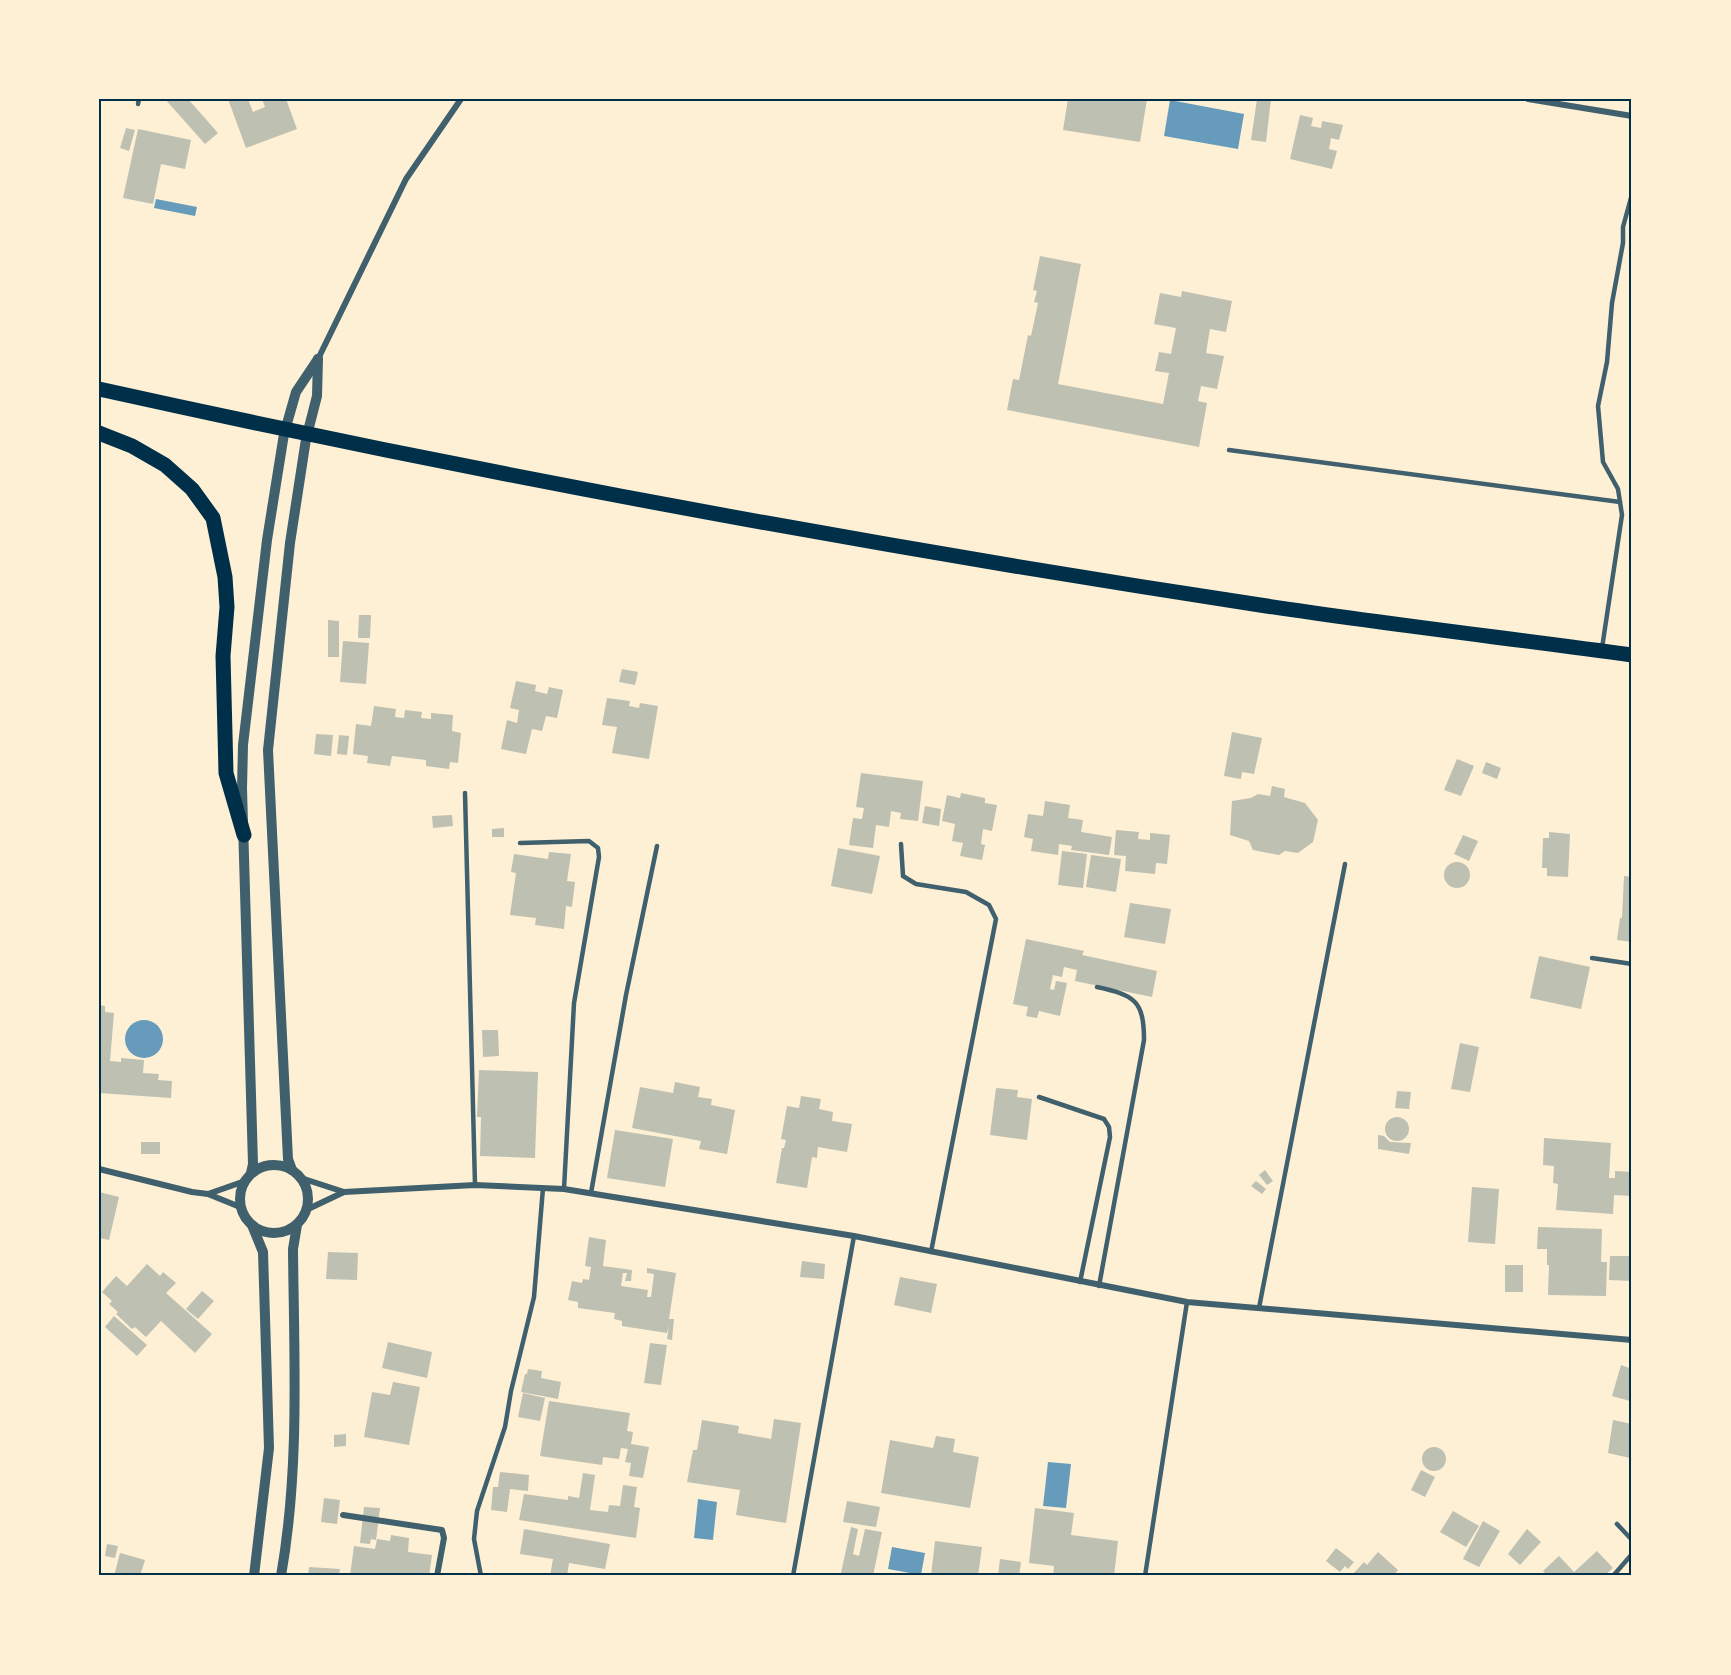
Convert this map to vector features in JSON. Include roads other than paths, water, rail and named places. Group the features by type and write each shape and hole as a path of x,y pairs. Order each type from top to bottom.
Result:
{"main road":[{"path":"99,389 336,441 814,532 1261,605 1632,655"},
{"path":"99,433 132,446 165,465 192,489 213,518 226,587 227,606 223,656 226,773 244,835"}],"street":[{"path":"297,1225 289,1230 270,1233 252,1225 245,1218 240,1207 240,1190 253,1164 243,745 267,540 284,434 296,392 318,358 406,179 461,99"},
{"path":"1528,99 1632,116"},
{"path":"281,1576 288,1539 295,1449 293,1249 297,1225 306,1210 309,1198 307,1189 288,1160 268,750 290,543 306,439 317,396 318,358"},
{"path":"208,1194 248,1177 259,1168 268,1165 278,1165 344,1192"},
{"path":"99,1169 208,1194 240,1207"},
{"path":"306,1210 344,1192 475,1185 564,1189 854,1236 1187,1302 1632,1340"},
{"path":"252,1225 263,1252 269,1448 254,1576"},
{"path":"343,1515 442,1530 444,1538 436,1576"}],"lane":[{"path":"1602,651 1622,515 1618,489 1603,462 1598,406 1607,362 1612,303 1623,243 1623,227 1632,194 1632,162"},
{"path":"1229,450 1620,502"},
{"path":"465,793 475,1185"},
{"path":"520,843 589,841 597,848 599,857 574,1003 564,1189"},
{"path":"901,844 903,876 916,884 966,892 989,905 996,919 931,1252"},
{"path":"591,1193 626,995 657,846"},
{"path":"1259,1308 1345,864"},
{"path":"1592,958 1632,964"},
{"path":"1097,987 1123,993 1133,999 1141,1010 1144,1024 1144,1040 1099,1286"},
{"path":"1039,1097 1104,1119 1109,1127 1110,1137 1080,1282"},
{"path":"481,1576 474,1539 477,1511 505,1427 511,1391 534,1298 543,1188"},
{"path":"793,1576 854,1236"},
{"path":"1145,1576 1187,1302"},
{"path":"1617,1524 1632,1540"},
{"path":"1613,1576 1632,1554"}],"water":[{"path":"1170,100 1244,114 1238,149 1164,136"},
{"path":"156,199 197,207 195,216 154,208"},
{"path":"144,1020 157,1026 163,1039 157,1052 144,1058 131,1052 125,1039 131,1026"},
{"path":"1048,1462 1071,1464 1066,1508 1043,1506"},
{"path":"698,1499 717,1502 713,1540 694,1538"},
{"path":"892,1547 925,1553 921,1575 888,1569"}]}
